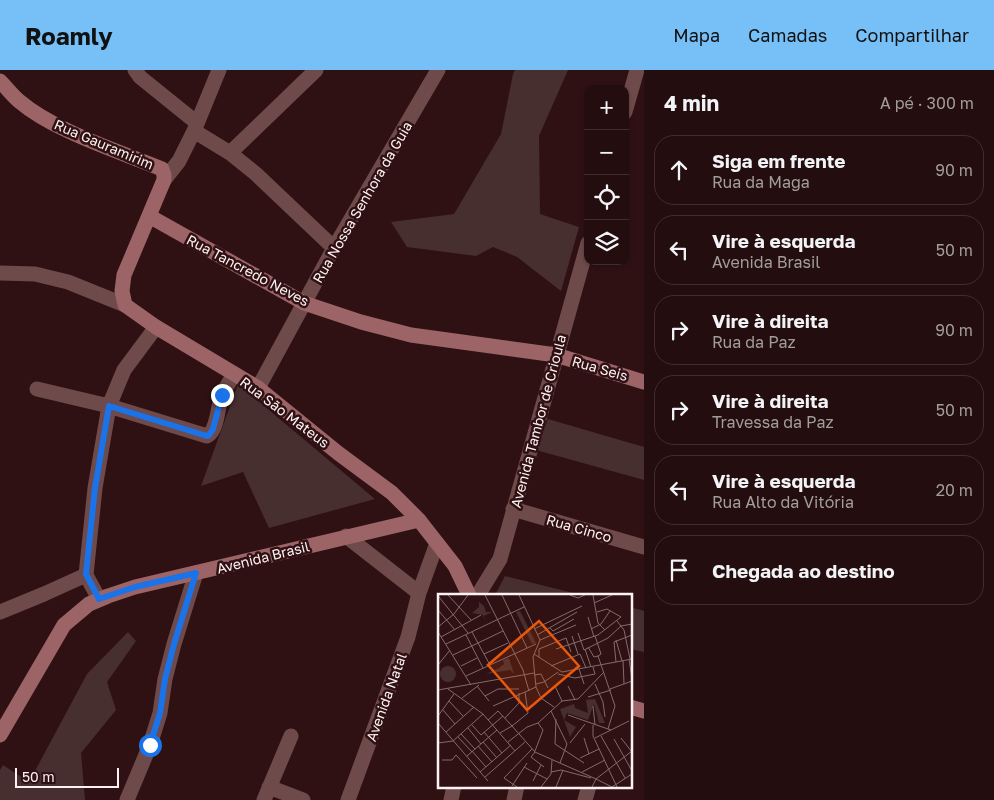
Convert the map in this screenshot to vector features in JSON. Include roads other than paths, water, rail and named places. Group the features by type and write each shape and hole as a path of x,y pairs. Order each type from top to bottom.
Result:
{"street":[{"path":"135,70 140,77 195,127 256,174 334,248"},
{"path":"125,305 122,291 124,275 166,173 179,161 219,70"},
{"path":"230,153 316,70"},
{"name":"Rua Nossa Senhora da Guia","path":"258,388 334,248 438,70"},
{"path":"629,102 638,80"},
{"name":"Rua Gauramirim","path":"0,81 19,101 44,118 66,130 166,173"},
{"name":"Rua Tancredo Neves","path":"149,216 304,303 411,336 556,355"},
{"name":"Avenida Tambor de Crioula","path":"479,594 500,558 584,257"},
{"name":"Rua São Mateus","path":"0,273 36,274 68,282 125,305 156,327 258,388 392,493 419,520 455,566 469,594"},
{"path":"99,599 86,574 95,488 109,406 124,370 156,327"},
{"name":"Rua Seis","path":"556,355 644,382"},
{"path":"38,389 109,406 204,436 209,435 213,429 222,395 234,374"},
{"name":"Rua Cinco","path":"513,509 644,547"},
{"name":"Avenida Brasil","path":"0,735 64,625 89,604 135,587 419,520"},
{"path":"346,536 419,593"},
{"name":"Avenida Natal","path":"348,800 408,637 419,593 437,543"},
{"path":"127,800 150,745 160,713 165,679 174,644 196,573"},
{"path":"0,612 86,574"},
{"path":"291,736 267,794 304,800"}]}
